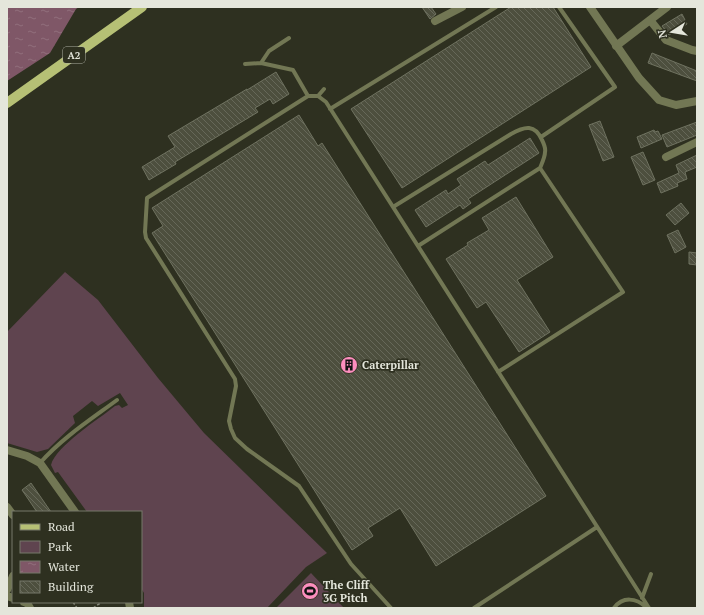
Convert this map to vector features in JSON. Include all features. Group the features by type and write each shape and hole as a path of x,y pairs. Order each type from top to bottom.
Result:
{"main road":[{"name":"A2","path":"7,103 142,7"}],"street":[{"path":"435,21 462,7"},
{"path":"590,7 638,78 659,100 676,105 697,101"},
{"path":"616,46 667,7"},
{"path":"650,20 666,40 697,51"},
{"path":"666,157 697,142"},
{"path":"7,450 27,456 40,463 74,511"},
{"path":"7,590 12,578"}],"lane":[{"path":"330,109 496,7"},
{"path":"541,137 615,87 559,7"},
{"path":"261,62 268,51 289,38"},
{"path":"245,64 261,62 293,70 308,96"},
{"path":"318,96 324,89"},
{"path":"391,608 351,564 299,486 247,450 235,438 230,429 236,386 235,379 145,235 147,198 308,96 318,96 326,102 648,608"},
{"path":"393,207 517,130 532,128 537,131 541,137 544,144 545,153 540,168 418,246"},
{"path":"498,372 623,292 540,168"},
{"path":"40,463 65,437 117,400"},
{"path":"474,608 597,527"},
{"path":"642,598 651,574"},
{"path":"614,608 624,600 631,600 639,601 648,608"}],"green space":[{"path":"65,272 98,300 158,378 204,433 327,553 306,567 267,608 144,608 144,593 142,590 142,511 86,511 58,472 55,473 51,465 61,450 79,433 115,406 119,405 122,408 128,405 120,393 98,406 92,401 73,416 75,423 48,449 37,452 7,443 7,332"},
{"name":"The Cliff 3G Pitch","path":"311,573 344,608 276,608"}],"water":[{"path":"7,7 79,7 76,9 50,53 7,81"}],"building":[{"path":"422,7 431,7 436,14 430,19"},
{"path":"511,7 553,7 591,67 402,188 351,109"},
{"path":"682,14 687,24 669,35 662,26"},
{"path":"652,53 697,71 697,81 648,63"},
{"path":"276,72 289,94 273,104 270,99 255,108 258,112 175,162 176,164 149,180 142,167 175,147 168,136"},
{"name":"Caterpillar","path":"299,115 318,146 322,143 546,496 436,566 400,508 368,528 373,536 352,550 152,233 163,226 152,208"},
{"path":"600,121 614,157 603,161 589,125"},
{"path":"697,122 697,135 667,147 662,135"},
{"path":"654,130 655,132 658,131 662,139 641,148 637,137"},
{"path":"530,138 539,153 468,199 471,203 463,209 460,205 426,227 415,210 446,190 448,194 461,185 457,179 485,161 488,165"},
{"path":"643,152 655,180 643,185 631,157"},
{"path":"697,155 697,167 685,172 687,179 677,183 678,186 661,193 657,183 679,173 676,165"},
{"path":"516,197 553,257 517,280 550,332 519,352 486,302 477,308 446,259 468,245 467,243 489,230 482,218"},
{"path":"681,203 689,213 675,225 666,215"},
{"path":"678,230 686,247 675,253 667,235"},
{"path":"689,252 697,253 697,265 689,264"},
{"path":"31,483 50,511 36,511 22,490"}],"place":[{"name":"Caterpillar","path":"349,365"},
{"name":"The Cliff 3G Pitch","path":"310,591"}]}
